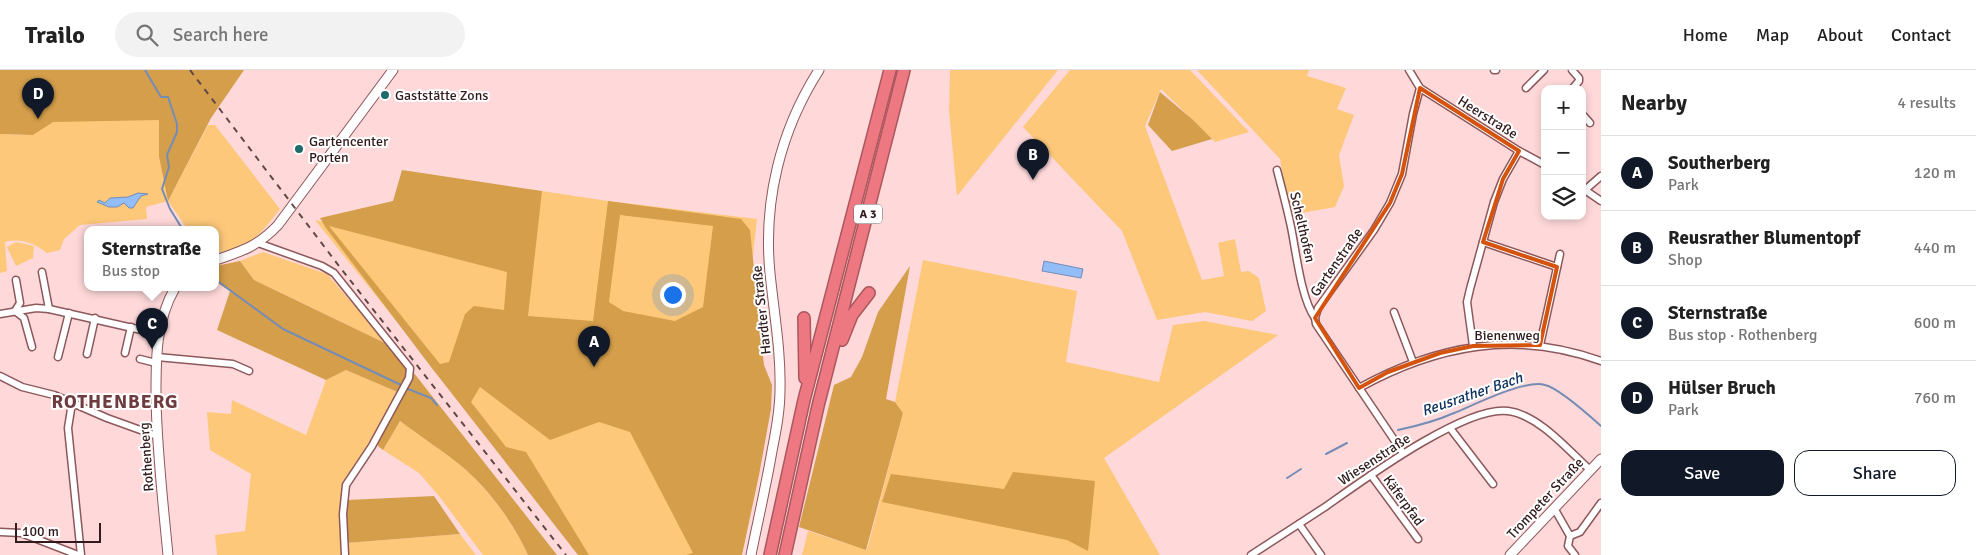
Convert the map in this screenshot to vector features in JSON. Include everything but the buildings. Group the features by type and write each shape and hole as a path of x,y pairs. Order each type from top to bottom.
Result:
{"highway":[{"name":"A 3","path":"770,555 804,400 890,70"},
{"name":"A 3","path":"786,555 818,406 904,70"},
{"path":"831,358 840,347 852,315 869,294"},
{"path":"804,318 806,352 804,400"}],"main road":[{"path":"219,259 244,251 258,243 278,225 393,70"},
{"name":"Hardter Straße","path":"750,555 771,454 780,393 780,348 768,248 772,192 789,128 819,70"},
{"name":"Rothenberg","path":"168,555 157,436 156,360 159,334 166,305 173,291"},
{"name":"Trompeter Straße","path":"1510,555 1601,459"}],"street":[{"path":"1409,70 1420,88"},
{"path":"1526,88 1544,70"},
{"path":"1572,70 1579,78 1576,85"},
{"name":"Heerstraße","path":"1420,88 1541,163"},
{"name":"Gartenstraße","path":"1403,453 1316,324 1315,318 1318,308 1374,230 1390,203 1402,174 1413,114 1420,88"},
{"path":"1586,118 1590,123"},
{"path":"1474,346 1467,302 1503,179 1519,151"},
{"name":"Schelthofen","path":"1277,170 1306,298 1310,312 1315,318"},
{"path":"1586,187 1601,176"},
{"path":"1586,190 1601,201"},
{"path":"1483,242 1557,267"},
{"path":"258,243 322,266 334,273 410,368 409,378 372,446 346,485 343,514 345,555"},
{"path":"1540,345 1560,254"},
{"path":"42,272 49,309"},
{"path":"15,311 20,303 16,280"},
{"path":"0,314 49,309 159,334"},
{"path":"15,311 24,318 32,347"},
{"path":"1394,312 1414,362"},
{"path":"58,357 70,313"},
{"path":"87,354 95,318"},
{"path":"125,353 131,327"},
{"name":"Bienenweg","path":"1359,388 1388,372 1414,362 1474,346 1540,345 1601,361"},
{"path":"140,359 233,364 248,371"},
{"path":"0,376 22,386 44,391 157,436"},
{"path":"0,532 21,533 79,555 68,428 72,403"},
{"name":"Wiesenstraße","path":"1252,555 1403,453 1450,428 1494,410 1522,414 1536,421 1590,470"},
{"path":"1450,428 1494,484"},
{"name":"Käferpfad","path":"1371,475 1418,539"},
{"path":"1570,536 1580,532 1601,503"},
{"path":"1554,508 1570,536 1568,546 1575,555"},
{"path":"1299,524 1321,555"}],"highlighted area":[{"path":"1420,88 1519,151 1503,179 1483,242 1557,267 1540,345 1473,346 1440,353 1388,372 1359,388 1315,318 1390,203 1402,174"}],"shaded area":[{"path":"0,70 159,120 159,157 168,201 146,207 147,219 80,225 64,239 60,250 47,253 27,242 5,242 7,271 0,273 0,134 33,135"},
{"path":"0,70 244,70 211,118 168,201 159,157 159,120 53,122 33,135 0,134"},
{"path":"950,70 1058,70 957,196 949,111"},
{"path":"1070,70 1190,70 1249,132 1215,142 1161,89 1145,126 1202,280 1224,276 1218,243 1235,239 1241,272 1249,271 1259,278 1266,311 1252,321 1205,312 1157,320 1122,231 1023,127"},
{"path":"1197,70 1309,70 1307,76 1346,88 1337,109 1354,115 1339,155 1344,186 1335,207 1290,215 1280,159"},
{"path":"1160,92 1212,139 1172,151 1148,125"},
{"path":"208,125 215,125 280,209 254,239 239,247 219,252 219,226 185,226 168,201"},
{"path":"402,170 542,191 528,316 593,321 608,201 741,219 750,230 764,365 772,385 771,409 742,555 686,555 693,553 630,432 599,422 550,440 480,387 471,402 506,447 526,452 589,555 578,555 431,367 320,218 393,201","holes":["620,215 713,226 703,307 675,321 623,311 609,302","329,226 507,272 504,310 474,306 465,314 449,362 440,364"]},
{"path":"542,191 757,219 743,346 733,555 580,555 456,395 315,220 501,265"},
{"path":"16,242 34,246 33,258 16,266 7,247"},
{"path":"263,252 327,274 389,345 254,280 240,261"},
{"path":"923,260 1077,291 1066,362 1159,382 1173,325 1204,321 1278,335 1104,458 1160,555 802,555 808,531 867,550 903,413 895,402"},
{"path":"240,261 254,280 389,345 410,368 557,555 528,555 501,509 483,487 465,469 400,421 383,450 378,446 378,440 402,394 346,370 326,380 217,330 230,291 219,284 219,265"},
{"path":"910,266 886,399 895,402 903,413 866,550 799,527 834,385 851,377 862,357 878,312"},
{"path":"346,370 397,392 344,484 340,517 342,555 217,555 215,535 245,531 251,474 210,450 207,412 231,414 232,400 306,435 326,380"},
{"path":"400,421 449,456 474,478 509,520 528,555 483,555 439,496 419,473 383,450"},
{"path":"1013,472 1095,481 1088,551 1067,540 882,502 891,474 1004,489"},
{"path":"434,496 460,534 346,543 345,515 347,500"},
{"path":"460,534 476,555 347,555 346,543"}],"water":[{"path":"138,193 148,194 141,196 133,208 129,208 124,203 117,207 109,207 97,202 99,200 105,203 110,198 128,197"},
{"path":"1044,261 1083,269 1081,278 1042,271"}],"waterway":[{"path":"145,70 161,97 168,97 177,124 177,132 167,155 169,167 162,189 170,209 181,226"},
{"path":"219,282 283,329 401,385"},
{"name":"Reusrather Bach","path":"1398,430 1440,418 1513,389 1536,384 1545,385 1558,391 1601,426"},
{"path":"408,389 431,398 437,405"},
{"name":"Reusrather Bach","path":"1326,454 1347,443"},
{"name":"Reusrather Bach","path":"1287,478 1301,469"}],"railway":[{"path":"190,70 339,266 566,555"}],"place":[{"name":"Gaststätte Zons","path":"385,95"},
{"name":"Hülser Bruch","path":"38,119"},
{"name":"Gartencenter Porten","path":"299,149"},
{"name":"Reusrather Blumentopf","path":"1033,180"},
{"name":"Sternstraße","path":"152,349"},
{"name":"Southerberg","path":"594,367"}],"district":[{"name":"ROTHENBERG","path":"115,401"}]}
